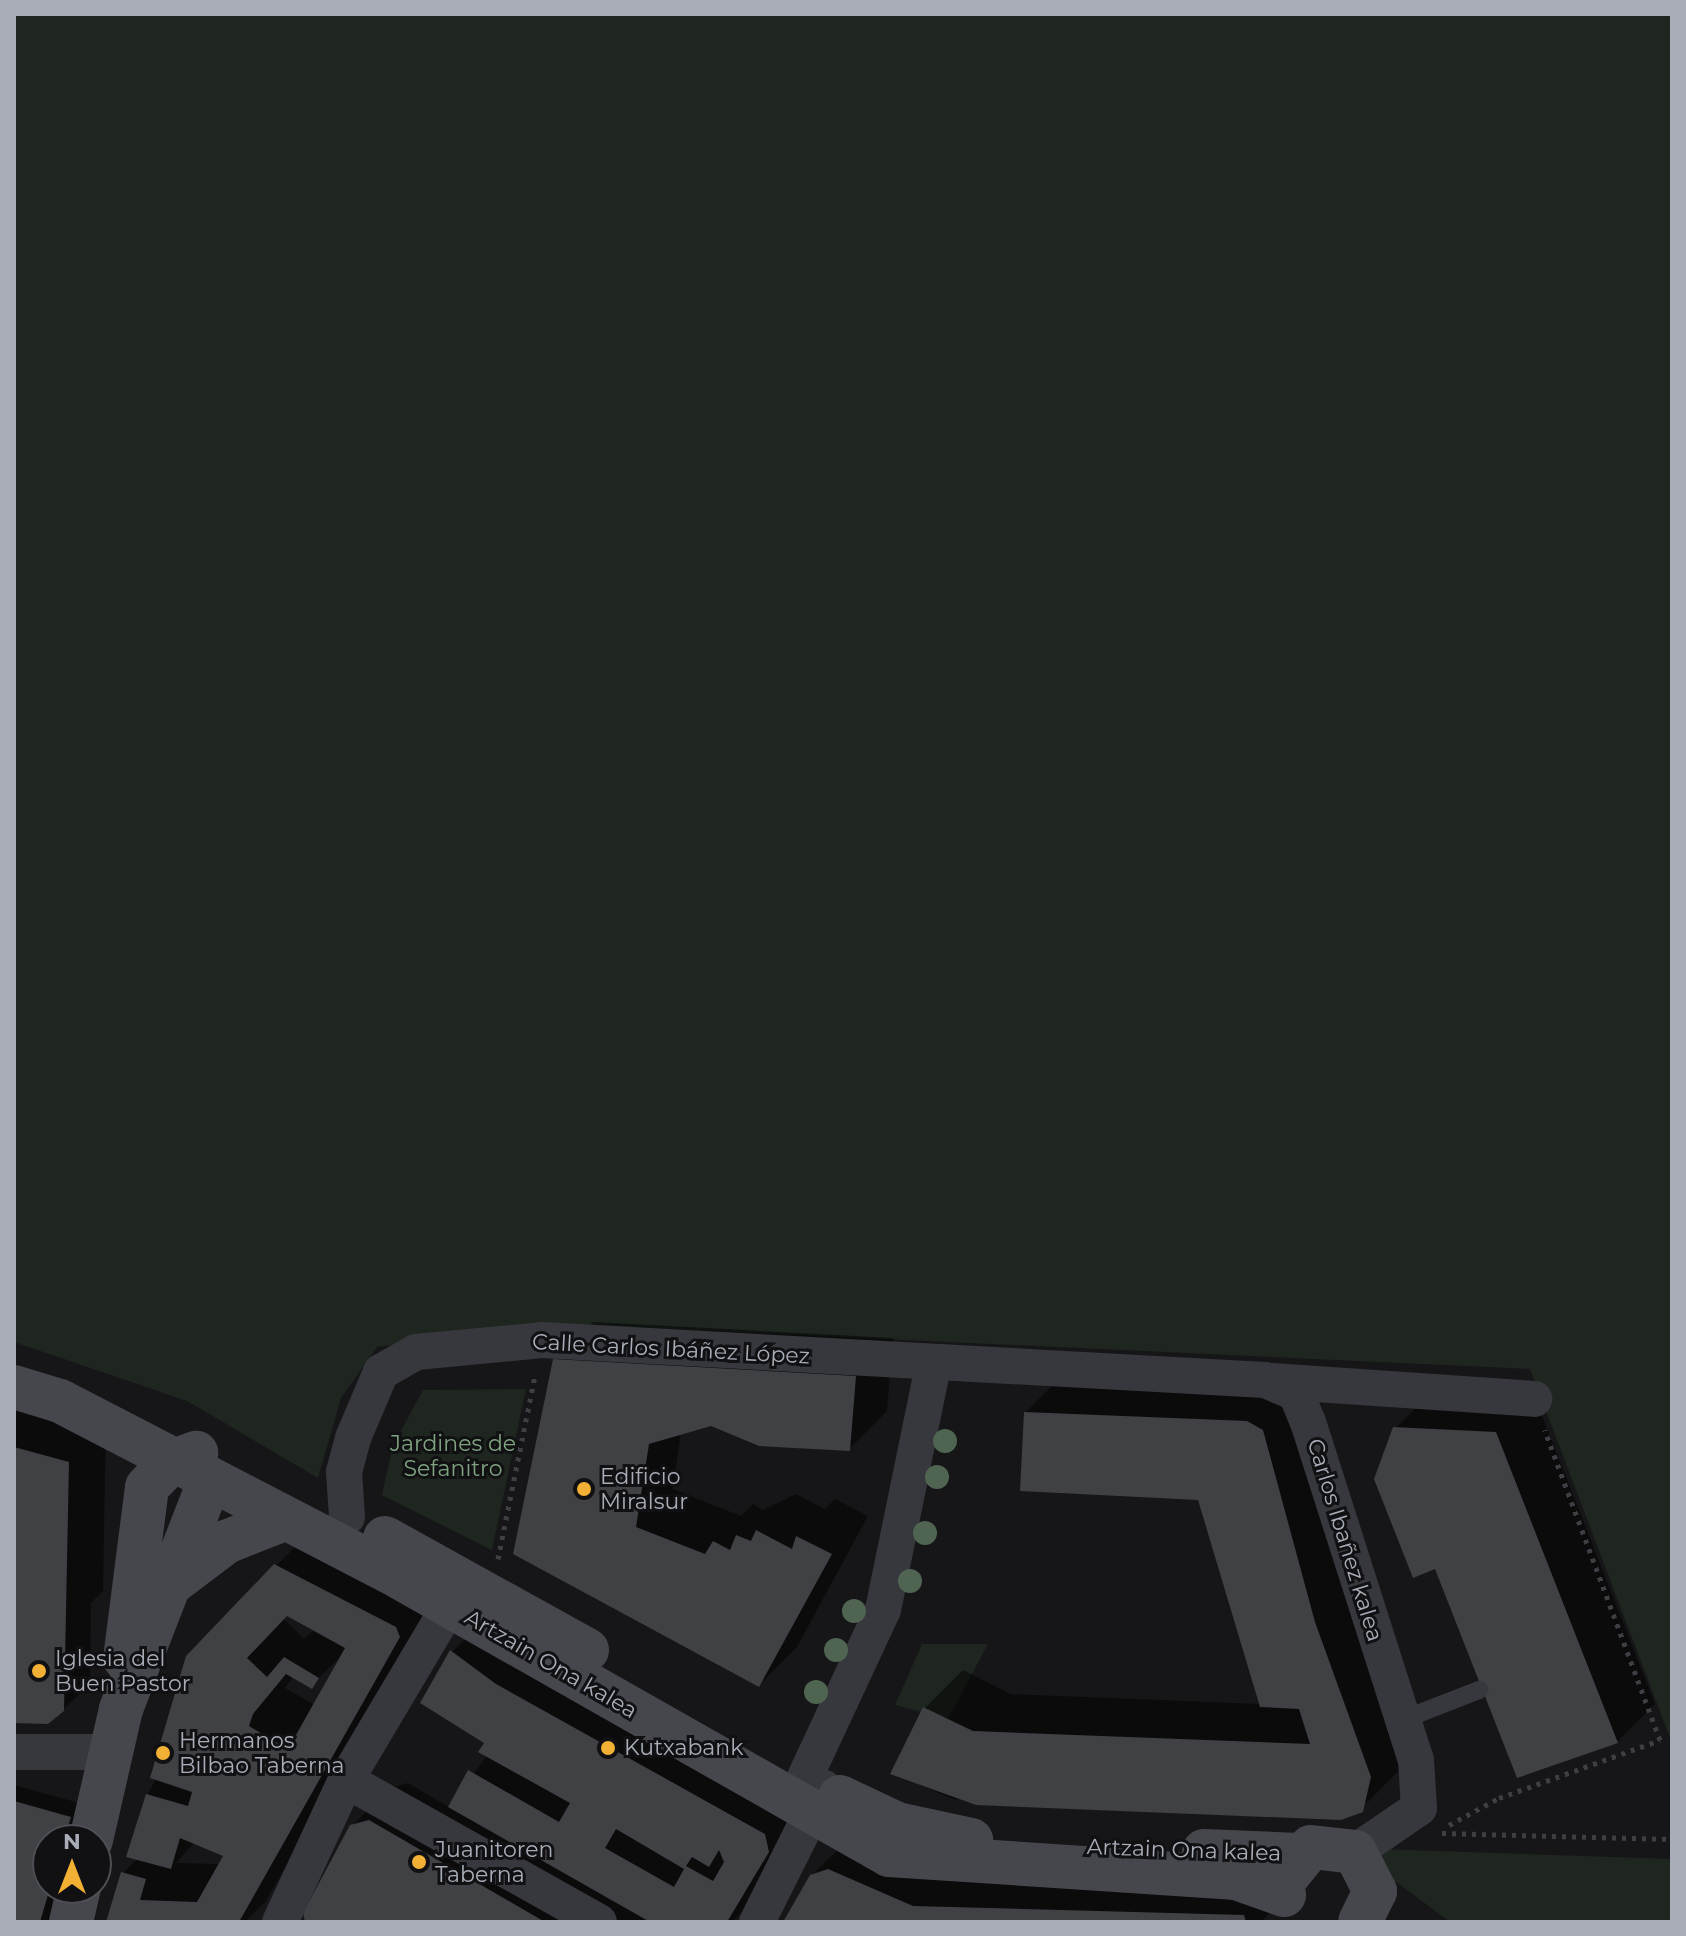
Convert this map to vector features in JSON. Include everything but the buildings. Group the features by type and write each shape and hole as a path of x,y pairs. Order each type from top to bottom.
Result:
{"main road":[{"name":"Artzain Ona kalea","path":"14,1387 69,1406 194,1465 284,1519 468,1593"},
{"path":"69,1406 102,1440 137,1533"},
{"name":"Artzain Ona kalea","path":"194,1465 347,1517 468,1593 814,1793 913,1860 1236,1878 1290,1909"},
{"path":"95,1824 121,1709 137,1533 147,1487 194,1465"},
{"path":"121,1709 166,1588 194,1465"},
{"path":"166,1588 226,1542 284,1519"},
{"name":"Artzain Ona kalea","path":"814,1793 933,1835 1299,1855 1326,1844 1372,1842"},
{"path":"1372,1842 1377,1912"},
{"path":"1290,1909 1299,1855"}],"street":[{"name":"Calle Carlos Ibáñez López","path":"347,1517 347,1457 381,1372 416,1352 542,1340 975,1365"},
{"path":"757,1922 814,1793 883,1610 934,1362"},
{"name":"Carlos Ibañez kalea","path":"975,1365 1265,1380 1534,1399"},
{"name":"Carlos Ibañez kalea","path":"1265,1380 1296,1393 1308,1422 1416,1760 1419,1808 1372,1842"},
{"path":"280,1922 346,1780 468,1593"},
{"path":"14,1752 112,1752"},
{"path":"346,1780 599,1922"}],"lane":[{"path":"1402,1720 1479,1690"}],"path":[{"path":"468,1593 542,1340"},
{"path":"1534,1399 1660,1740 1499,1798 1434,1833 1672,1839"}],"green space":[{"path":"14,14 1672,14 1672,1743 1530,1369 543,1323 377,1347 341,1398 318,1478 187,1401 14,1342"},
{"name":"Jardines de Sefanitro","path":"526,1389 492,1550 382,1495 393,1445 423,1390"},
{"path":"922,1644 988,1644 948,1719 895,1705"},
{"path":"1380,1849 1672,1859 1672,1922 1450,1922 1379,1869"}],"place":[{"name":"Edificio Miralsur","path":"584,1489"},
{"name":"Iglesia del Buen Pastor","path":"39,1671"},
{"name":"Kutxabank","path":"608,1748"},
{"name":"Hermanos Bilbao Taberna","path":"163,1753"},
{"name":"Juanitoren Taberna","path":"419,1862"}]}
